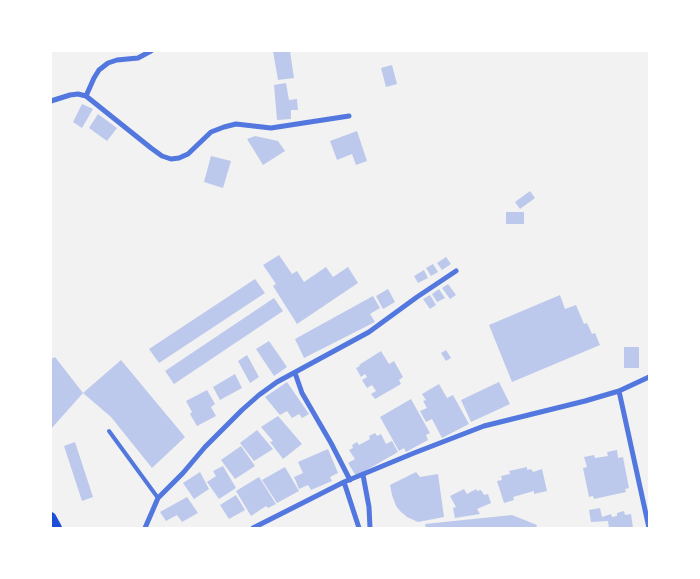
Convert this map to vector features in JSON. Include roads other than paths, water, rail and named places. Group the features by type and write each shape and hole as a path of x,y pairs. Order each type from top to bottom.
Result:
{"main road":[{"path":"51,517 57,528"}],"street":[{"path":"86,96 99,70 108,63 138,58 150,51"},
{"path":"51,101 70,95 86,96 151,148 162,156 171,159 188,154 211,132 236,124 271,128 349,116"},
{"path":"145,528 158,498 205,447 259,395 277,382 369,332 417,296 456,271"},
{"path":"295,373 302,393 331,443 347,481 360,528"},
{"path":"253,528 347,481 414,452 484,426 619,391 649,377"},
{"path":"619,391 649,528"},
{"path":"363,475 369,507 370,528"}],"lane":[{"path":"109,431 158,498"}]}
